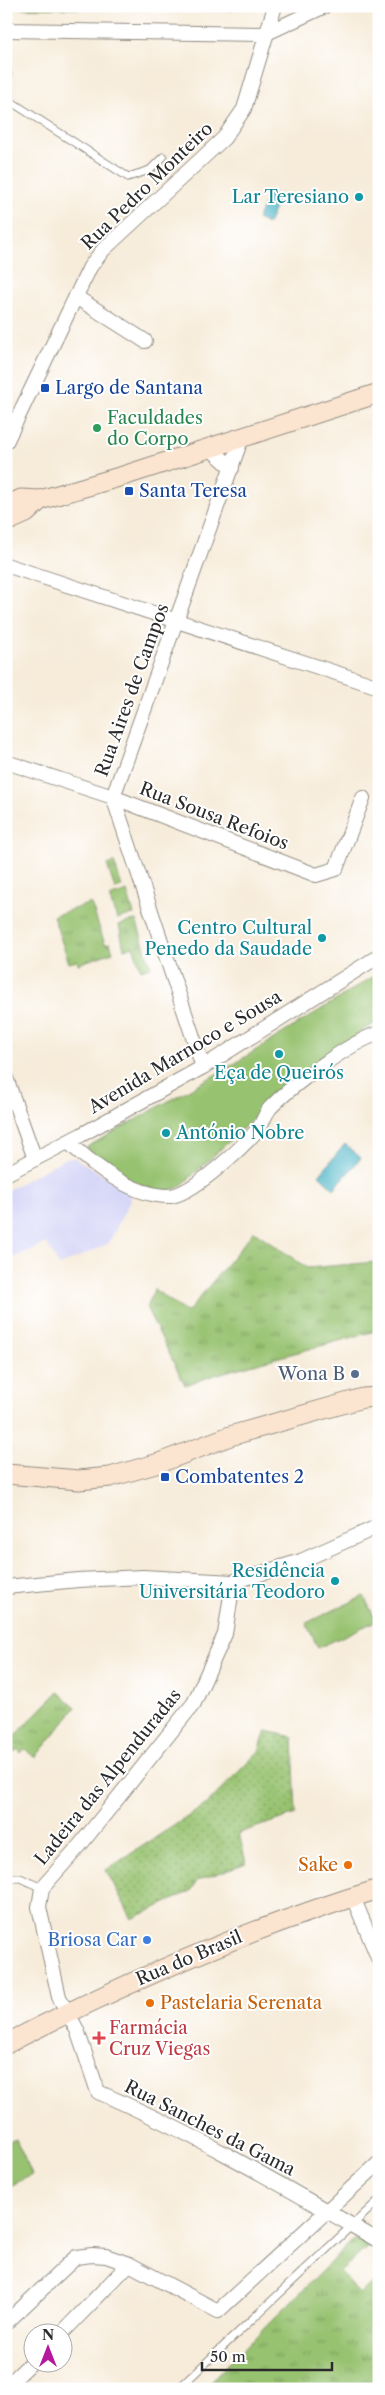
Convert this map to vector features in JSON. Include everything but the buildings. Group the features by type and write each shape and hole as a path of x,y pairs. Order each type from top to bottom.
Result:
{"main road":[{"path":"6,506 21,499 40,500 210,448 379,393"},
{"path":"6,522 26,513 40,500"},
{"path":"6,1474 79,1480 110,1477 159,1463 230,1436 363,1398 379,1398"},
{"name":"Rua do Brasil","path":"6,2044 68,2012 237,1937 379,1889"}],"street":[{"name":"Rua Pedro Monteiro","path":"6,442 90,267 103,250 224,138 236,124 244,109 265,34 275,6"},
{"path":"6,30 265,34 325,6"},
{"path":"76,298 145,341"},
{"name":"Rua Aires de Campos","path":"203,1068 114,798 242,437"},
{"path":"210,448 232,468"},
{"path":"6,565 379,687"},
{"name":"Rua Sousa Refoios","path":"6,762 114,798 316,875 336,869 363,798"},
{"name":"Avenida Marnoco e Sousa","path":"6,1174 203,1068 379,956"},
{"path":"68,1142 89,1160 140,1192 172,1196 186,1192 220,1166 253,1134 259,1128 269,1109 324,1064 368,1036 379,1033"},
{"path":"6,1078 35,1159"},
{"path":"6,1587 78,1580 144,1577 233,1582 301,1561 379,1526"},
{"name":"Ladeira das Alpenduradas","path":"68,2012 59,1997 39,1907 42,1888 80,1845 194,1703 225,1634 233,1582"},
{"path":"353,1897 379,1960"},
{"name":"Rua Sanches da Gama","path":"68,2012 77,2030 98,2092 149,2114 224,2152 379,2240"},
{"path":"6,2322 76,2258 92,2255 106,2256 129,2264 218,2311 379,2163"},
{"path":"72,2323 129,2264"},
{"path":"6,2387 22,2372"}],"lane":[{"path":"6,54 10,101 128,177 150,170 163,157"},
{"path":"6,1878 20,1878 42,1888"},
{"path":"178,2389 379,2200"}],"shaded area":[{"path":"66,1158 75,1158 125,1189 131,1199 108,1244 59,1266 47,1243 6,1261 6,1191"}],"green space":[{"path":"6,6 240,6 233,10 6,8"},
{"path":"114,862 122,887 115,889 107,865"},
{"path":"127,891 134,914 117,919 109,897"},
{"path":"91,903 105,944 110,943 113,952 78,964 77,961 69,963 53,916"},
{"path":"136,920 151,967 141,970 133,946 124,949 119,925"},
{"path":"379,973 379,1022 366,1028 281,1093 181,1186 170,1190 146,1187 134,1182 90,1155 87,1147 229,1067"},
{"path":"379,1200 379,1330 221,1373 185,1385 147,1309 154,1289 187,1313 254,1231 307,1268 376,1262"},
{"path":"364,1596 376,1621 318,1648 306,1623"},
{"path":"58,1692 76,1707 35,1758 25,1749 21,1753 18,1749 10,1755 6,1751 6,1745"},
{"path":"266,1731 293,1737 296,1814 239,1833 246,1863 197,1881 191,1891 132,1919 106,1870 207,1804 259,1751"},
{"path":"16,2139 32,2175 6,2188 6,2143"},
{"path":"354,2239 370,2245 340,2271 359,2294 379,2277 379,2389 203,2389"}],"water":[{"path":"270,192 280,197 268,224 257,219"},
{"path":"345,1144 361,1158 334,1189 319,1175"}],"place":[{"name":"Lar Teresiano","path":"359,197"},
{"name":"Largo de Santana","path":"45,388"},
{"name":"Faculdades do Corpo","path":"97,428"},
{"name":"Santa Teresa","path":"129,491"},
{"name":"Centro Cultural Penedo da Saudade","path":"322,938"},
{"name":"Eça de Queirós","path":"279,1054"},
{"name":"António Nobre","path":"166,1133"},
{"name":"Wona B","path":"355,1374"},
{"name":"Combatentes 2","path":"165,1477"},
{"name":"Residência Universitária Teodoro","path":"335,1581"},
{"name":"Sake","path":"348,1865"},
{"name":"Briosa Car","path":"147,1940"},
{"name":"Pastelaria Serenata","path":"150,2003"},
{"name":"Farmácia Cruz Viegas","path":"99,2038"}]}
